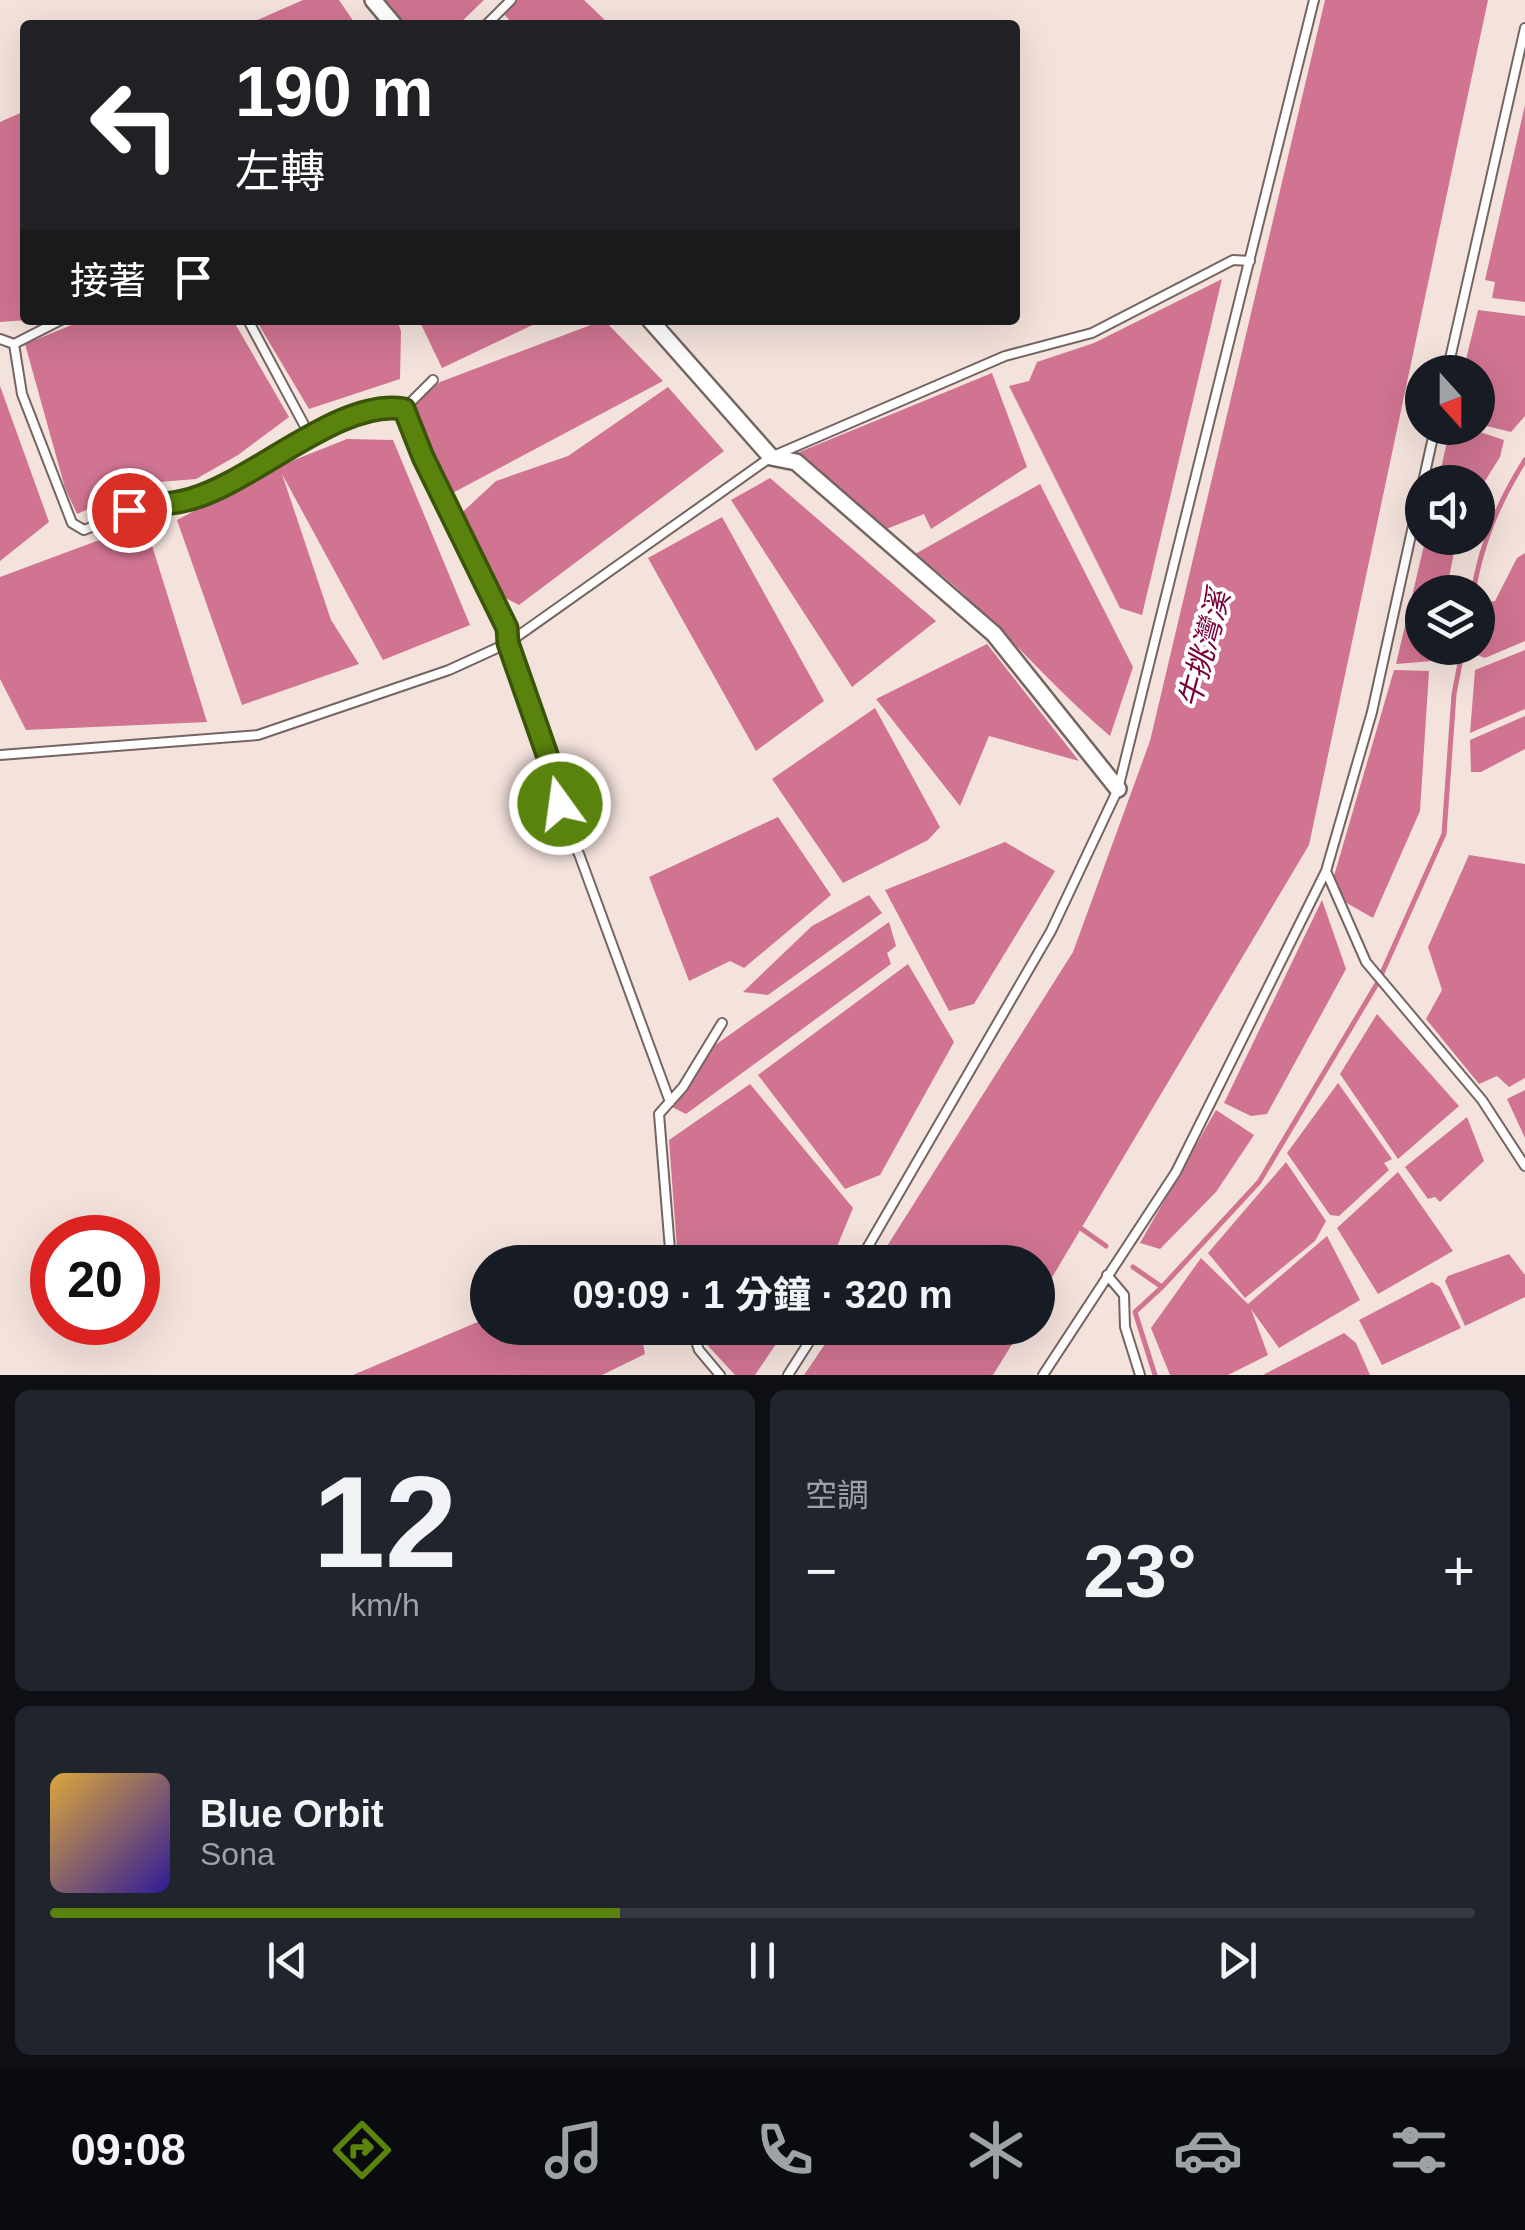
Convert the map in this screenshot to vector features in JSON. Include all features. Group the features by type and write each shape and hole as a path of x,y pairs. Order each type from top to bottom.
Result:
{"street":[{"path":"373,0 390,20"},
{"path":"654,325 771,457 796,462 994,634 1118,789"}],"lane":[{"path":"491,20 511,0"},
{"path":"869,1245 1051,931 1118,789 1314,0"},
{"path":"1452,355 1525,28"},
{"path":"0,755 258,735 449,670 508,643 771,457 1005,356 1092,333 1234,260 1250,261"},
{"path":"0,339 14,344 51,325"},
{"path":"251,325 309,434"},
{"path":"14,344 22,394 72,524 84,530 140,506 190,500 253,473 309,434 360,415 404,409 433,380"},
{"path":"404,409 423,457 507,628 508,643 557,783 562,825 579,854 670,1102"},
{"path":"1044,1375 1176,1172 1326,871 1372,712 1407,555"},
{"path":"1326,871 1366,962 1482,1100 1525,1166"},
{"path":"669,1245 659,1114 722,1023"},
{"path":"1107,1275 1124,1295 1125,1328 1140,1375"},
{"path":"697,1345 720,1375"},
{"path":"788,1375 807,1345"}],"water":[{"path":"303,0 339,0 353,20 257,20"},
{"path":"382,0 484,0 463,20 397,20"},
{"path":"514,0 584,0 605,20 509,20 501,11"},
{"name":"牛挑灣溪","path":"1325,0 1488,0 1413,355 1405,355 1405,392 1309,845 1055,1272 1055,1245 888,1245 1073,952 1150,741"},
{"path":"1525,105 1525,302 1492,298 1495,282 1485,280"},
{"path":"20,113 20,321 0,322 0,122"},
{"path":"1222,279 1142,615 1120,608 1009,386 1029,381 1037,362 1094,343"},
{"path":"1478,310 1525,316 1525,416 1511,432 1495,428 1495,355 1467,355"},
{"path":"72,325 236,325 289,417 238,455 196,479 147,483 77,514 65,488 25,344"},
{"path":"259,325 399,325 400,379 309,409"},
{"path":"421,325 532,325 442,368"},
{"path":"591,325 609,325 663,381 445,497 404,413 440,382"},
{"path":"992,373 1027,467 931,529 924,514 884,530 797,453"},
{"path":"0,386 49,522 0,561"},
{"path":"668,387 724,451 519,605 496,593 454,520 496,481 568,456"},
{"path":"1495,437 1504,440 1495,465 1442,465 1446,445 1495,445"},
{"path":"347,439 393,440 470,625 383,660 282,474 331,620 359,664 242,705 177,520 279,466"},
{"path":"770,478 936,621 852,687 731,500"},
{"path":"1040,484 1133,667 1110,736 966,597 915,554"},
{"path":"722,517 824,701 756,751 648,558"},
{"path":"145,523 207,722 26,730 0,679 0,577"},
{"path":"1525,553 1525,641 1495,654 1495,601 1517,558"},
{"path":"1422,555 1454,555 1449,575 1417,575"},
{"path":"1405,626 1405,663 1396,664"},
{"path":"987,644 1079,761 989,736 960,806 876,699"},
{"path":"1525,650 1525,709 1470,733 1475,670"},
{"path":"1394,670 1429,671 1420,811 1373,918 1345,902 1334,876"},
{"path":"875,708 940,827 928,840 843,883 772,779"},
{"path":"1525,716 1525,749 1481,772 1471,772 1470,740"},
{"path":"778,817 831,895 744,968 730,961 689,981 649,877"},
{"path":"1005,842 1055,871 974,1004 949,1011 885,890"},
{"path":"1469,855 1525,864 1525,1078 1509,1087 1497,1076 1479,1084 1426,1019 1442,990 1428,947"},
{"path":"869,895 882,913 768,995 743,992 812,926"},
{"path":"1322,900 1346,969 1267,1114 1251,1116 1224,1103"},
{"path":"889,922 896,946 887,953 891,964 686,1114 672,1107 711,1048"},
{"path":"908,964 954,1042 880,1175 845,1189 758,1075"},
{"path":"1377,1014 1459,1106 1398,1159 1340,1074"},
{"path":"1338,1083 1392,1159 1384,1163 1389,1170 1339,1216 1330,1215 1287,1153"},
{"path":"750,1084 853,1208 838,1245 677,1245 669,1140"},
{"path":"1525,1090 1525,1138 1507,1099"},
{"path":"1216,1110 1254,1135 1216,1192 1160,1249 1140,1243"},
{"path":"1467,1117 1484,1161 1440,1202 1435,1197 1428,1199 1405,1167"},
{"path":"1286,1162 1326,1221 1315,1241 1245,1298 1208,1253"},
{"path":"1398,1172 1453,1251 1378,1294 1337,1228"},
{"path":"1327,1236 1360,1300 1279,1348 1251,1309 1268,1355 1228,1375 1170,1375 1151,1328 1201,1258 1248,1304"},
{"path":"1509,1254 1525,1275 1525,1297 1465,1326 1445,1281 1448,1276"},
{"path":"1432,1282 1440,1287 1461,1328 1382,1365 1359,1320"},
{"path":"470,1325 470,1345 643,1345 645,1354 602,1375 353,1375"},
{"path":"1344,1333 1356,1343 1370,1375 1263,1375"},
{"path":"707,1345 775,1345 755,1375 735,1375"},
{"path":"824,1345 1012,1345 993,1375 804,1375"}],"waterway":[{"path":"1477,575 1492,523 1525,460"},
{"path":"1133,1267 1162,1287 1259,1182 1378,982 1444,834 1460,665"},
{"path":"1079,1227 1106,1246"},
{"path":"1155,1375 1135,1312 1161,1288"}],"route":[{"path":"129,510 152,503 190,500 253,473 309,434 360,415 404,409 423,457 507,628 508,643 557,783 560,804"}]}
